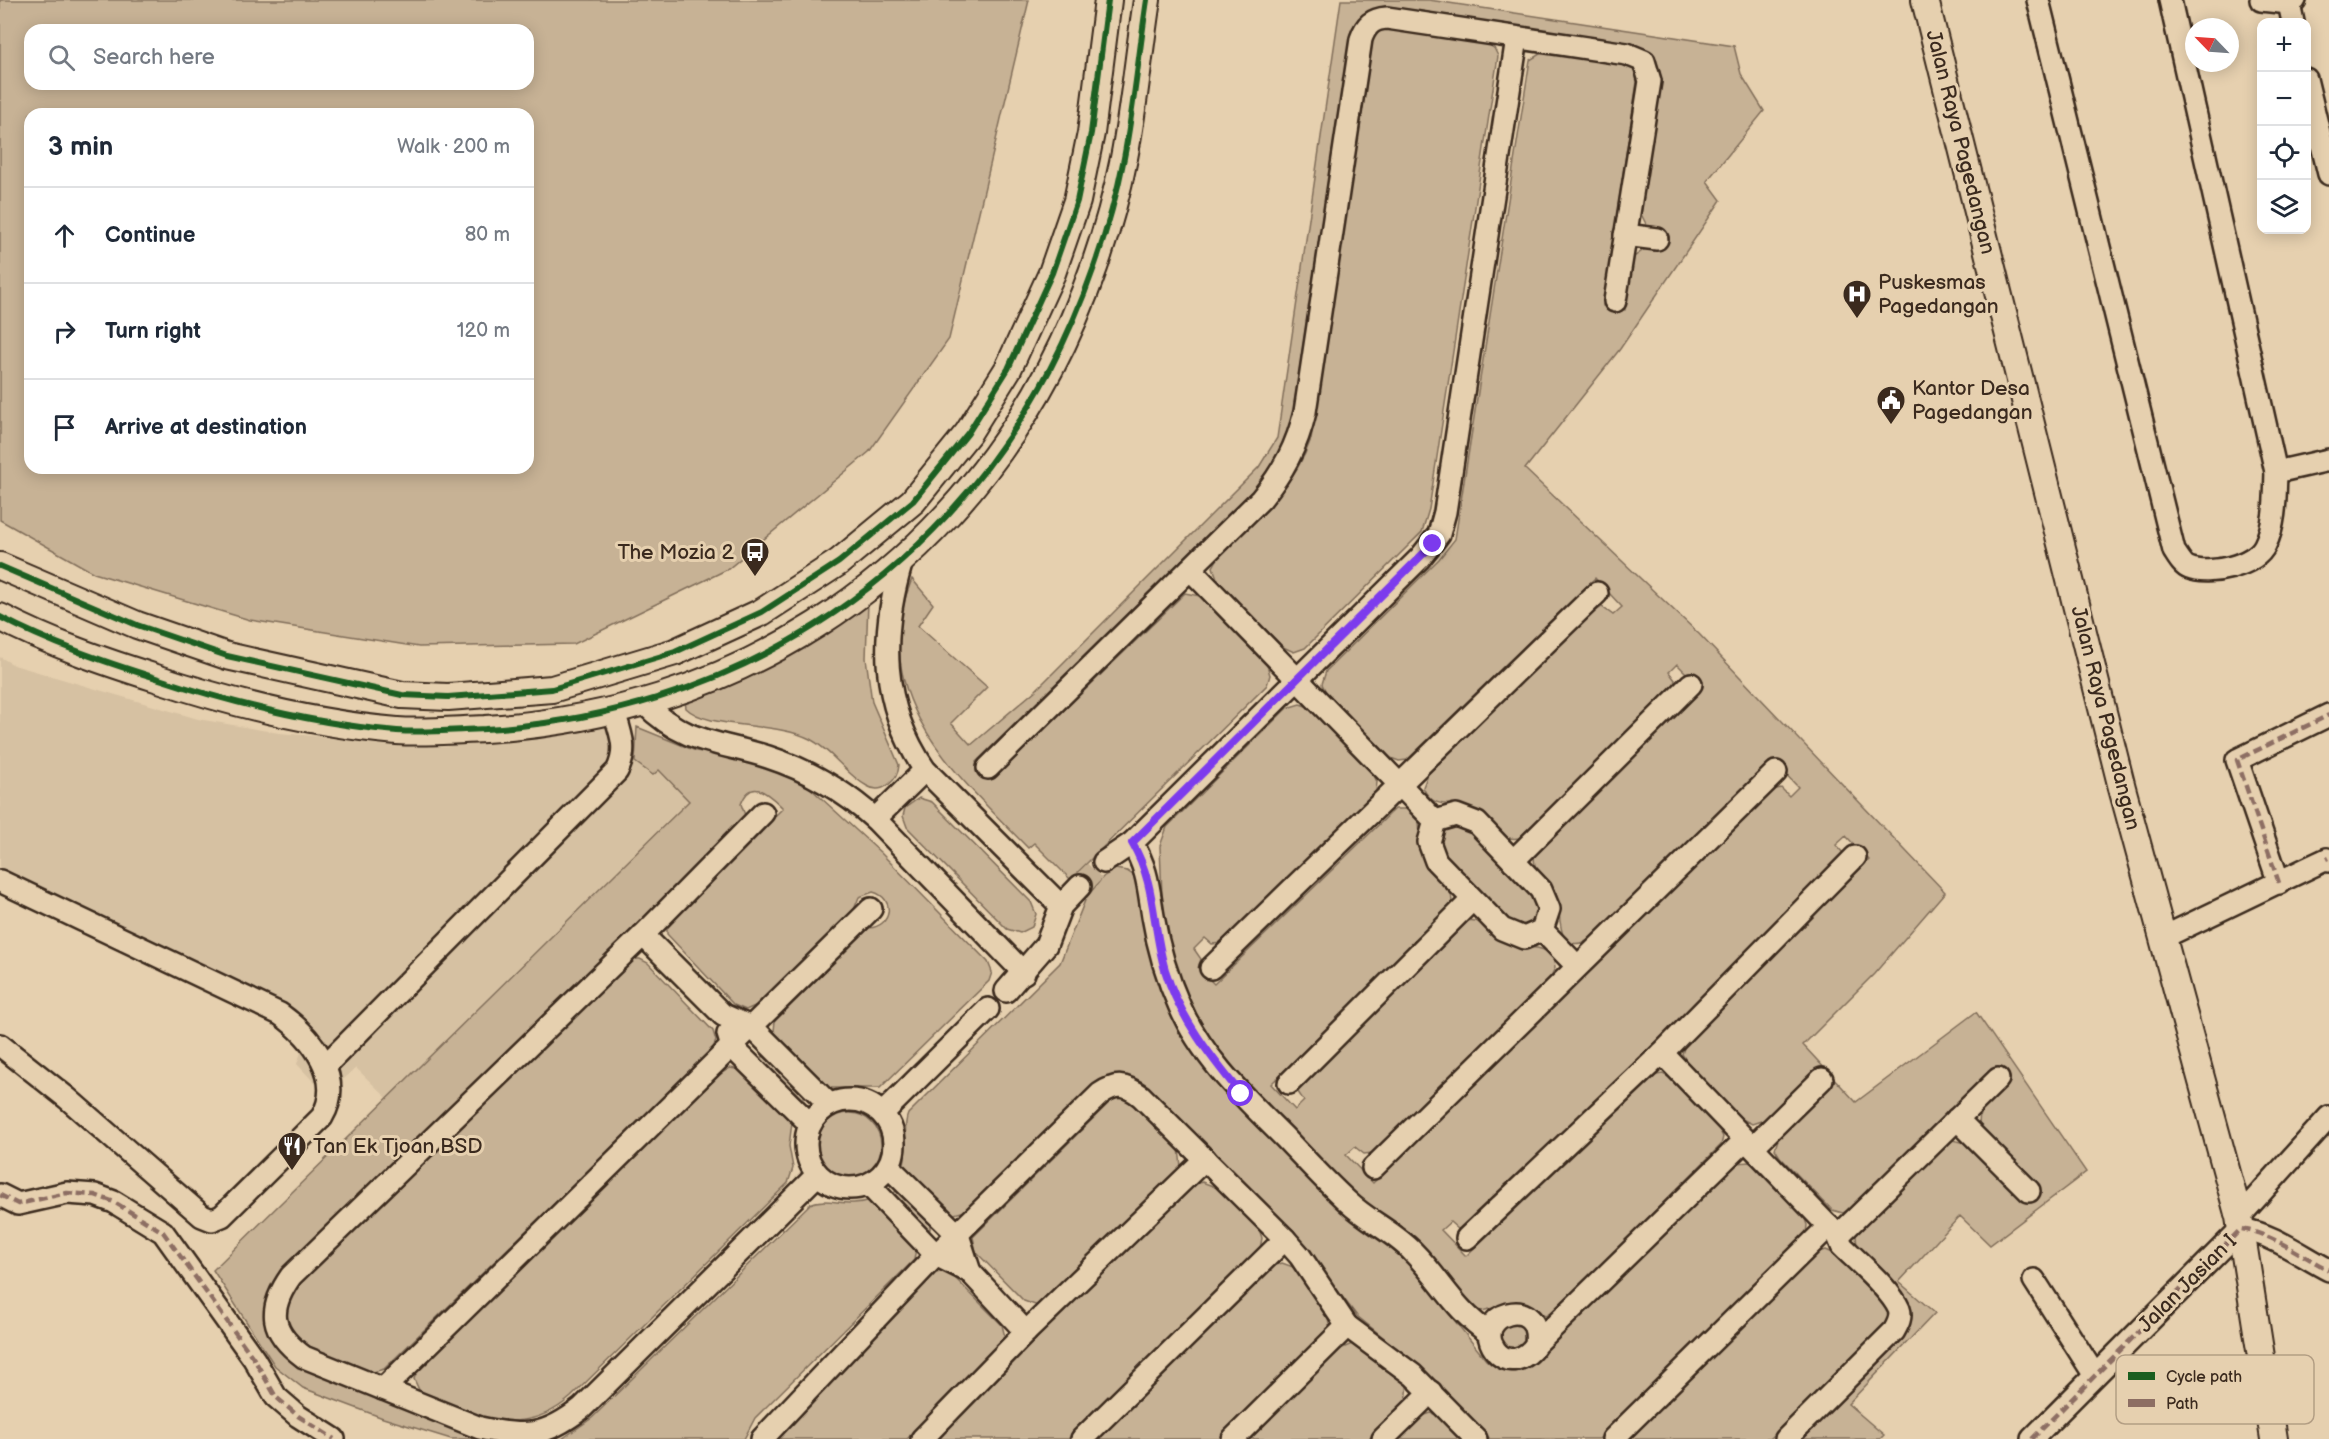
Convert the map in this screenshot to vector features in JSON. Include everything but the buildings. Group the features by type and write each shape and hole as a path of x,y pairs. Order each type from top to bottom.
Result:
{"street":[{"path":"0,566 137,625 227,656 402,695 448,697 552,688 675,652 762,612 839,562 913,501 968,433 1008,369 1052,273 1077,201 1087,155 1108,0"},
{"path":"0,617 37,636 84,654 208,696 294,716 397,730 533,726 614,712 732,670 792,641 843,608 902,561 945,519 1008,441 1051,366 1085,287 1108,221 1124,158 1147,0"},
{"name":"Jalan Raya Pagedangan","path":"1925,0 2122,788 2240,1223 2261,1355"},
{"path":"2038,0 2174,551 2186,567 2206,573 2243,564 2264,548 2273,519 2276,472 2170,0"},
{"path":"2261,0 2292,9"},
{"path":"988,768 1266,493 1289,460 1300,435 1364,30 1376,18 1628,54 1644,61 1650,81 1615,301"},
{"path":"1104,862 1132,843 1420,558 1438,534 1445,512 1517,38"},
{"path":"2311,96 2329,174"},
{"path":"1625,235 1657,239"},
{"path":"2276,472 2329,460"},
{"path":"902,561 893,590 886,653 896,715 909,747 925,770 1061,906"},
{"path":"1190,569 1435,821"},
{"path":"1211,968 1597,593"},
{"path":"1513,861 1690,684"},
{"path":"397,730 402,695"},
{"path":"644,703 659,718 699,741 769,758 813,775 852,799 875,819 1024,973"},
{"path":"326,1065 617,771 624,759 624,745 614,712"},
{"path":"2279,883 2237,760 2329,715"},
{"path":"875,819 925,770"},
{"path":"1373,1168 1776,772"},
{"path":"763,813 643,935 291,1276 278,1294 274,1313 277,1329 288,1345 304,1357 480,1428 509,1434 540,1433 562,1423 582,1408 818,1175"},
{"path":"1445,816 1467,818 1477,823 1546,898 1548,909 1542,930 1524,938 1512,935 1472,900 1431,852 1430,831 1435,821 1445,816"},
{"path":"1132,843 1145,863 1149,877 1153,916 1165,970 1180,1009 1207,1052 1241,1094 1349,1204 1413,1252 1453,1303 1471,1321 1490,1334"},
{"path":"1467,1238 1662,1053 1855,857"},
{"path":"2164,937 2328,859"},
{"path":"0,881 280,1014 304,1035 326,1065 332,1091 329,1105 322,1117 222,1216 212,1220 202,1216 67,1098 0,1045"},
{"path":"1006,991 1046,945 1061,906 1080,886"},
{"path":"1289,1083 1472,900"},
{"path":"383,1389 753,1028 871,909"},
{"path":"1542,930 1577,966"},
{"path":"643,935 723,1015 753,1028 829,1104"},
{"path":"883,1113 988,1009"},
{"path":"723,1015 732,1047 810,1124"},
{"path":"1662,1053 1833,1231 1842,1246 1893,1299 1899,1310 1900,1321 1894,1331 1786,1439"},
{"path":"1536,1344 1537,1333 1533,1322 1524,1315 1513,1312 1502,1315 1494,1323 1490,1334 1491,1345 1498,1354 1508,1359 1520,1359 1530,1354 1536,1344 1749,1144 1822,1079"},
{"path":"1613,1439 1998,1079"},
{"path":"762,1439 936,1255 1100,1094 1110,1087 1127,1086 1141,1096 1285,1239 1300,1256 1347,1326 1397,1361 1431,1392 1476,1439"},
{"path":"848,1099 867,1102 883,1113 893,1129 895,1148 889,1167 869,1185 850,1189 832,1186 818,1175 808,1159 805,1141 810,1124 818,1112 829,1104 848,1099"},
{"name":"Jalan Jasian I","path":"2032,1439 2240,1223 2329,1117"},
{"path":"1957,1119 2029,1191"},
{"path":"922,1439 1026,1332 1205,1159"},
{"path":"889,1167 958,1235 970,1272"},
{"path":"869,1185 936,1255 970,1272 1026,1332"},
{"path":"0,1195 18,1204 67,1193 95,1195 114,1203 163,1232 254,1359 276,1397 298,1416 334,1439"},
{"path":"2240,1223 2269,1235 2284,1247 2329,1270"},
{"path":"1082,1439 1285,1239"},
{"path":"2034,1280 2094,1374"},
{"path":"1233,1439 1347,1326"},
{"path":"1383,1439 1431,1392"},
{"name":"Jalan Raya Pagedangan","path":"2272,1424 2274,1439"}],"shaded area":[{"path":"0,0 1029,0 949,339 869,452 728,569 574,644 419,647 250,620 94,573 0,520"},
{"path":"1341,0 1429,0 1734,46 1741,74 1764,111 1707,181 1721,200 1620,349 1525,469 1699,634 1945,892 1874,974 1803,1045 1856,1102 1976,1012 2086,1172 1990,1245 1960,1216 1899,1282 1935,1313 1848,1404 1884,1435 1880,1439 1799,1439 1900,1339 1910,1322 1908,1302 1857,1248 1856,1235 1952,1140 1967,1143 2023,1200 2037,1187 1979,1125 1980,1110 2008,1083 1994,1069 1852,1208 1843,1213 1832,1210 1780,1157 1775,1149 1779,1136 1831,1085 1815,1070 1764,1120 1752,1124 1742,1119 1682,1054 1687,1039 1869,860 1846,836 1836,845 1843,853 1841,861 1467,1228 1458,1229 1450,1222 1441,1230 1466,1256 1650,1076 1663,1074 1670,1078 1719,1129 1723,1137 1721,1145 1554,1312 1545,1316 1526,1306 1508,1304 1482,1311 1469,1306 1416,1241 1356,1197 1249,1087 1223,1057 1189,1003 1163,921 1160,846 1167,827 1287,708 1300,704 1309,707 1373,773 1377,782 1376,791 1223,943 1212,944 1205,938 1194,949 1201,959 1198,968 1214,984 1395,809 1406,809 1419,822 1421,849 1425,862 1451,893 1452,902 1447,911 1271,1084 1295,1110 1304,1101 1296,1089 1463,922 1482,923 1507,943 1537,948 1549,953 1555,968 1550,978 1372,1153 1364,1154 1355,1147 1346,1155 1373,1183 1772,790 1781,788 1789,796 1798,787 1772,760 1589,940 1577,944 1569,942 1564,937 1556,894 1535,866 1535,854 1701,688 1677,664 1669,672 1675,680 1673,688 1519,838 1505,837 1474,810 1433,800 1423,787 1428,774 1590,615 1602,607 1613,615 1622,607 1595,578 1407,760 1399,761 1391,758 1326,692 1322,684 1326,671 1439,559 1455,539 1530,60 1543,52 1625,64 1635,71 1637,82 1603,306 1625,310 1634,257 1645,249 1660,250 1663,231 1647,226 1641,214 1661,80 1656,61 1643,48 1630,43 1386,6 1368,11 1355,23 1350,34 1293,412 1282,451 1252,491 976,762 993,779 1185,593 1200,596 1267,665 1270,675 1267,685 1078,872 1080,874 1073,882 1034,843 1028,848 973,791 947,761 925,729 909,696 900,660 900,621 912,579 933,604 918,626 987,687 951,723 971,745 1036,690 1259,467 1277,438"},
{"path":"1390,29 1486,43 1494,48 1498,56 1429,509 1422,532 1305,648 1294,652 1283,647 1218,581 1213,567 1218,558 1283,489 1303,457 1311,439 1373,39 1380,31"},
{"path":"868,602 866,658 872,702 899,765 896,776 883,788 873,788 859,781 818,744 796,733 710,720 686,708 685,701"},
{"path":"0,657 14,665 198,719 279,733 445,747 605,719 669,758 715,774 387,1098 356,1068 326,1095 297,1064 302,1049 276,1025 0,888"},
{"path":"637,727 696,751 752,759 794,777 808,786 881,853 988,962 992,972 989,981 880,1088 826,1088 778,1041 774,1031 775,1021 869,928 883,923 888,906 880,895 873,892 859,897 853,912 757,1005 746,1010 734,1005 667,934 667,926 672,918 783,808 761,791 750,791 741,804 746,818 284,1269 267,1298 265,1312 272,1338 292,1360 306,1369 482,1439 451,1439 383,1418 303,1388 275,1366 213,1270 689,801 659,770 653,775 635,762"},
{"path":"919,798 932,802 1031,902 1036,914 1032,927 1020,933 1007,929 907,827 903,816 905,808"},
{"path":"1455,825 1467,828 1536,899 1538,911 1534,920 1524,925 1512,923 1443,852 1442,836"},
{"path":"1115,869 1127,871 1137,878 1152,959 1171,1011 1378,1237 1412,1267 1486,1360 1496,1367 1512,1372 1529,1367 1737,1163 1749,1162 1756,1166 1804,1216 1807,1225 1806,1234 1599,1439 1490,1439 1420,1367 1357,1316 1309,1253 1149,1089 1130,1077 1110,1076 1096,1083 965,1211 951,1215 903,1169 908,1114 1060,963 1086,898 1103,877"},
{"path":"632,959 640,959 648,963 713,1031 716,1041 712,1050 384,1369 370,1373 306,1346 292,1334 286,1320 286,1304 293,1289"},
{"path":"767,1056 803,1092 803,1099 800,1100 761,1062 762,1057"},
{"path":"730,1068 742,1070 792,1122 789,1146 793,1168 788,1183 571,1397 558,1407 531,1419 503,1420 474,1414 420,1392 414,1379 418,1368 720,1074"},
{"path":"1116,1096 1127,1097 1179,1148 1181,1167 1038,1306 1024,1301 976,1252 973,1237"},
{"path":"843,1113 855,1113 872,1122 879,1133 881,1145 879,1157 872,1168 855,1177 843,1177 831,1172 822,1163 817,1151 817,1139 822,1127 831,1118"},
{"path":"1202,1182 1218,1188 1259,1229 1262,1238 1260,1249 1068,1439 934,1439 1193,1185"},
{"path":"896,1190 930,1223 930,1229 924,1229 893,1196"},
{"path":"871,1200 916,1248 914,1260 755,1418 744,1439 562,1439 592,1418 810,1204 823,1201 854,1203"},
{"path":"1826,1250 1835,1254 1888,1309 1891,1315 1886,1325 1770,1439 1626,1439 1817,1252"},
{"path":"1282,1263 1296,1268 1328,1317 1329,1326 1325,1334 1219,1439 1096,1439 1271,1267"},
{"path":"945,1271 953,1276 1002,1325 1005,1337 1000,1347 907,1439 767,1439 932,1274"},
{"path":"1522,1323 1529,1336 1521,1350 1503,1349 1497,1332 1500,1326"},
{"path":"1352,1344 1406,1383 1406,1399 1389,1421 1369,1439 1247,1439 1338,1350"},
{"path":"1431,1413 1440,1416 1463,1439 1398,1439 1422,1416"}],"tunnel":[{"path":"1080,886 1104,862"}],"marked path":[{"path":"2279,883 2237,760 2329,715"},
{"path":"0,1195 18,1204 67,1193 95,1195 114,1202 163,1232 254,1359 276,1397 298,1416 334,1439"},
{"path":"2032,1439 2241,1229 2275,1240 2329,1270"}],"cycle path":[{"path":"0,566 137,625 227,656 402,695 448,697 552,689 675,652 762,612 839,562 913,501 968,433 1008,369 1052,273 1077,201 1091,133 1108,0"},
{"path":"0,617 76,651 215,696 305,718 397,731 485,729 574,718 660,697 740,666 816,625 885,574 948,514 1003,446 1050,369 1074,319 1103,239 1128,138 1147,0"}],"place":[{"name":"Puskesmas Pagedangan","path":"1857,320"},
{"name":"Kantor Desa Pagedangan","path":"1891,426"},
{"name":"The Mozia 2","path":"755,578"},
{"name":"Tan Ek Tjoan BSD","path":"292,1172"}],"route":[{"path":"1241,1094 1207,1052 1180,1009 1165,970 1153,916 1149,877 1145,863 1132,843 1433,544"}]}
